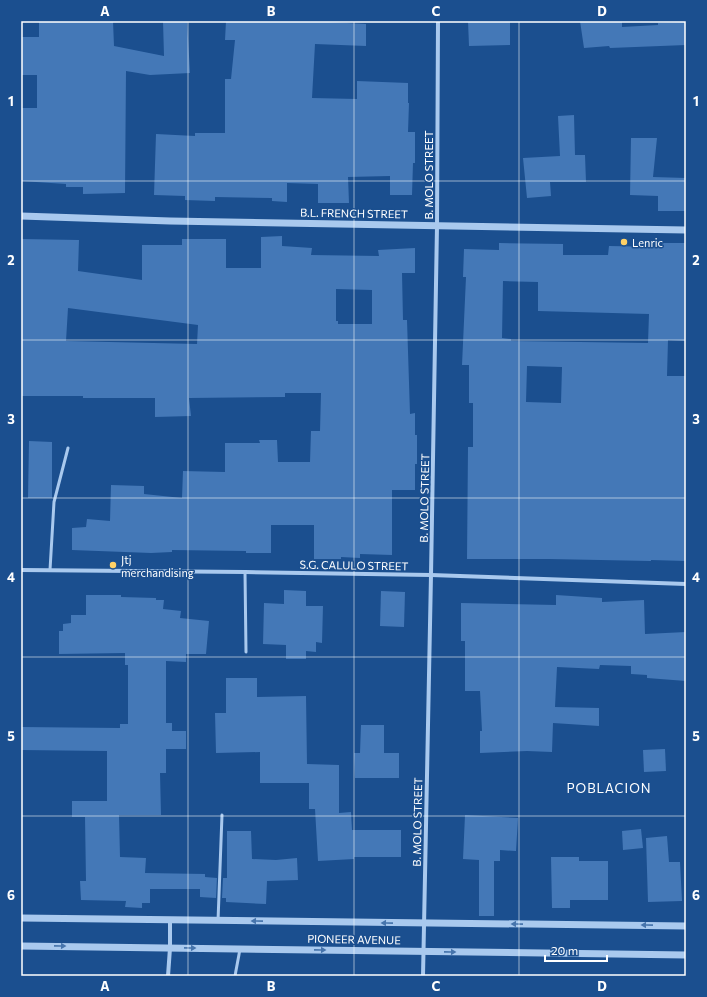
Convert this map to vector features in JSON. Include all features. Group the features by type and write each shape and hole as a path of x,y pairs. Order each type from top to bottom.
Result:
{"street":[{"name":"B. MOLO STREET","path":"423,976 437,226 438,21"},
{"name":"B.L. FRENCH STREET","path":"21,216 178,221 686,230"},
{"name":"S.G. CALULO STREET","path":"21,570 244,572 686,584"},
{"name":"PIONEER AVENUE","path":"21,918 686,926"},
{"path":"168,976 170,920"},
{"name":"PIONEER AVENUE","path":"21,946 686,955"}],"lane":[{"path":"50,570 54,502 68,448"},
{"path":"244,572 246,652"},
{"path":"218,921 222,815"},
{"path":"235,976 240,949"}],"building":[{"path":"39,21 113,21 114,46 164,56 163,21 187,21 190,73 150,75 126,71 125,193 83,194 83,187 66,187 66,184 21,181 21,108 37,108 37,75 21,75 21,37 39,37"},
{"path":"226,21 310,21 366,24 366,46 315,44 312,98 357,99 357,81 408,83 408,132 415,132 415,163 413,163 412,195 390,195 390,176 348,177 349,203 318,203 318,184 287,183 287,202 272,201 272,198 215,197 215,201 185,200 185,196 154,195 156,134 195,136 195,133 225,133 225,79 231,79 235,40 225,40"},
{"path":"468,21 510,21 510,45 469,46"},
{"path":"580,21 622,21 622,27 686,22 686,45 610,48 609,46 584,48"},
{"path":"574,115 575,155 585,155 586,182 550,182 551,196 527,198 523,158 560,156 558,116"},
{"path":"631,138 657,138 653,177 686,178 686,211 658,211 658,196 630,195"},
{"path":"282,236 282,246 312,248 311,255 379,256 378,250 415,248 415,273 402,273 403,320 407,320 410,414 415,413 417,464 415,464 415,490 392,490 392,555 360,554 360,558 341,557 341,559 314,559 314,525 271,525 271,553 246,553 246,551 172,550 172,552 151,553 72,550 72,528 86,527 87,519 110,521 111,485 144,486 144,494 182,498 183,471 225,472 225,443 260,443 259,440 277,440 278,462 310,462 311,431 320,431 321,393 285,393 285,397 189,398 191,416 155,417 155,398 21,396 21,239 79,240 78,271 142,280 142,245 182,245 182,239 226,239 226,268 261,268 261,237","holes":["336,289 372,290 372,324 338,324 338,321 336,321","68,308 198,325 197,344 66,341"]},
{"path":"499,243 563,244 563,255 608,255 609,246 662,247 662,243 686,243 686,341 668,340 667,376 686,376 686,561 467,559 468,447 473,447 473,403 469,403 469,365 462,365 466,277 463,277 464,249 499,250","holes":["503,281 538,282 538,311 649,314 648,343 511,341 511,339 502,338","527,366 562,367 561,403 526,402"]},
{"path":"29,441 52,442 52,498 28,498"},
{"path":"284,590 306,591 306,606 323,606 322,643 316,642 316,652 306,651 306,659 286,659 286,645 263,644 264,603 284,604"},
{"path":"381,591 405,592 404,627 380,626"},
{"path":"86,595 121,595 121,597 156,598 156,600 164,600 163,609 181,611 180,618 209,621 206,654 186,654 186,662 166,661 166,723 172,723 172,731 186,731 186,749 166,749 166,773 160,773 161,815 119,815 120,857 146,858 145,873 205,874 205,877 217,878 216,898 200,897 200,889 150,889 150,903 142,903 142,908 125,907 126,901 81,900 80,881 86,881 85,817 72,817 72,801 107,801 107,751 21,750 21,727 120,728 120,724 128,724 128,665 125,665 125,653 59,654 59,631 63,631 63,624 71,623 71,615 86,615"},
{"path":"556,595 602,598 602,602 644,600 645,634 686,632 686,681 647,678 647,675 631,674 631,666 600,665 599,669 557,667 555,707 599,708 599,726 553,723 552,752 527,751 480,753 480,731 482,731 480,691 465,691 465,641 461,641 461,603 556,605"},
{"path":"226,678 257,678 257,697 306,696 307,764 339,765 339,813 351,812 352,830 401,830 401,857 354,857 354,859 318,861 315,809 309,809 309,783 260,783 260,752 216,753 215,713 226,713"},
{"path":"361,725 384,725 384,753 399,753 399,778 355,778 354,753 360,753"},
{"path":"665,749 666,771 644,772 643,750"},
{"path":"465,815 518,818 516,851 500,850 500,861 494,861 494,916 479,916 479,860 463,859"},
{"path":"641,829 643,848 623,850 622,831"},
{"path":"227,831 251,831 252,859 276,860 297,858 298,880 267,881 266,904 226,902 226,898 222,898 223,878 227,878"},
{"path":"667,836 669,862 680,862 682,901 648,902 646,838"},
{"path":"551,857 579,857 579,861 608,861 608,900 570,900 570,908 552,908"}],"place":[{"name":"Lenric","path":"624,242"},
{"name":"Jtj merchandising","path":"113,565"}],"district":[{"name":"POBLACION","path":"609,788"}]}
